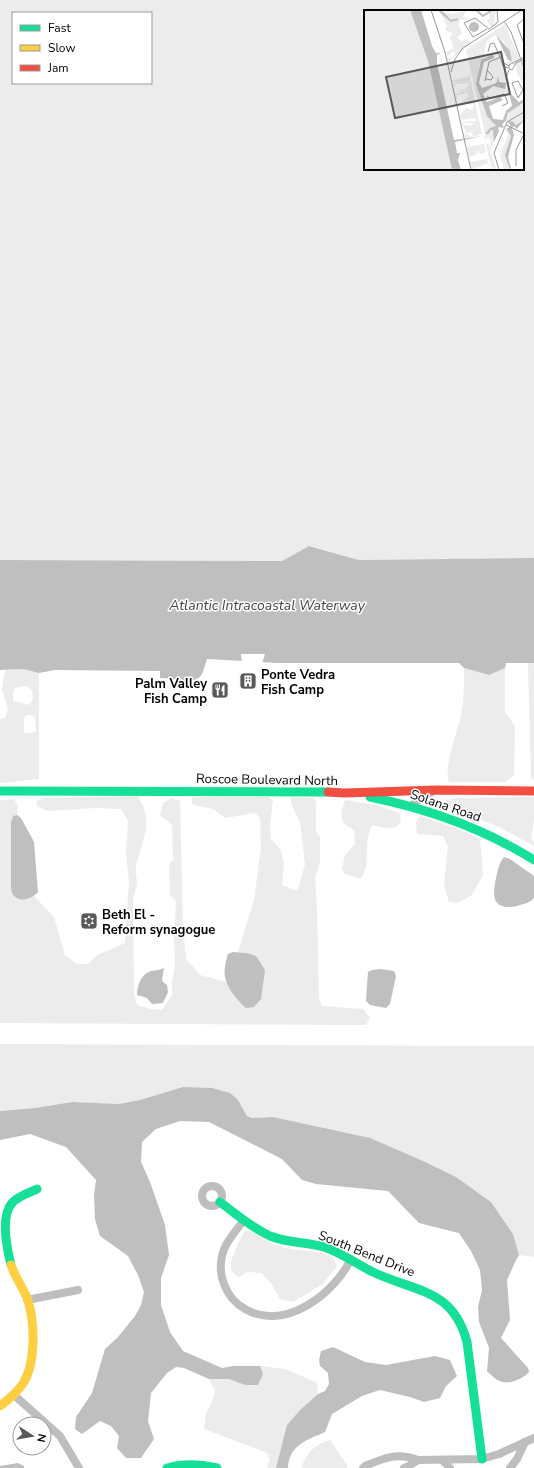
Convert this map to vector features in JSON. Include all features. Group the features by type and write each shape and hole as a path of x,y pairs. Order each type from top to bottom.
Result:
{"street":[{"name":"Roscoe Boulevard North","path":"0,791 314,791 344,793 437,790 534,791"},
{"path":"411,806 423,796 437,790"},
{"name":"Solana Road","path":"344,793 411,806 436,813 488,834 534,860"},
{"path":"0,1406 14,1395 26,1378 32,1358 30,1313 27,1300 10,1263 4,1235 4,1224 8,1208 11,1204 37,1189"},
{"name":"South Bend Drive","path":"220,1202 244,1220 270,1236 325,1248 351,1259 377,1274 424,1290 439,1299 453,1312 462,1330 468,1349 482,1460"},
{"path":"244,1220 226,1246 222,1256 221,1272 226,1288 236,1302 241,1307 256,1314 273,1316 281,1315 298,1310 310,1304 329,1290 339,1278 351,1259"},
{"path":"27,1300 78,1290"},
{"path":"14,1395 60,1436 79,1468"},
{"path":"363,1468 395,1455 408,1456 418,1460 482,1460 493,1457 534,1438"},
{"path":"510,1468 517,1459 525,1442"},
{"path":"404,1468 418,1460"},
{"path":"442,1460 450,1468"},
{"path":"167,1468 195,1463 217,1468"}],"shaded area":[{"path":"0,0 534,0 534,558 359,560 309,546 282,561 0,560"},
{"path":"527,662 534,663 534,781 531,778"},
{"path":"464,668 489,675 505,668 505,712 515,726 514,775 506,782 449,782 449,758 462,709"},
{"path":"23,669 39,673 39,779 0,783 0,719 5,718 8,709 2,689 5,670","holes":["26,686 32,690 33,698 31,703 27,705 13,701 13,693 15,688","26,715 35,717 36,731 32,733 24,733 24,718"]},
{"path":"138,796 143,805 146,830 136,865 137,884 133,899 134,994 137,1005 162,1010 172,995 172,982 175,965 174,932 176,901 170,895 169,864 173,860 172,825 160,815 163,803 172,798 180,801 183,925 186,959 200,975 226,982 237,1000 247,953 238,952 254,900 261,848 260,818 255,813 225,818 213,809 193,805 191,799 194,797 268,797 273,800 270,825 271,839 281,850 284,864 282,885 294,890 298,889 305,864 300,823 291,803 291,797 313,798 316,802 316,831 320,837 320,863 315,877 319,998 322,1006 363,1009 370,1018 366,1025 0,1023 0,800 14,799 18,806 17,815 13,816 11,822 11,887 13,895 23,899 34,896 54,917 65,955 77,964 89,964 97,955 125,943 129,881 126,852 128,821 121,809 96,808 47,811 37,806 36,801 43,798"},
{"path":"534,797 534,821 531,838 534,846 499,827 446,806 446,800 458,798"},
{"path":"345,800 375,805 400,813 401,821 396,827 386,828 373,825 368,838 366,866 361,879 345,874 342,869 345,855 355,844 354,830 343,823 341,812"},
{"path":"420,816 456,828 480,839 483,875 472,895 458,903 449,902 444,886 448,846 443,836 417,834 416,823"},
{"path":"0,1044 534,1046 534,1257 519,1255 513,1234 491,1202 456,1177 318,1127 273,1117 252,1118 247,1116 238,1100 140,1100 119,1104 72,1102 35,1108 0,1111"},
{"path":"245,1231 251,1231 272,1244 285,1248 323,1253 332,1257 337,1266 323,1284 293,1302 280,1299 271,1283 261,1273 248,1272 239,1277 232,1270 231,1263 234,1254"},
{"path":"260,1366 286,1369 317,1383 318,1394 300,1410 287,1425 276,1468 266,1468 270,1461 267,1453 204,1429 206,1413 212,1402 215,1390 209,1379 229,1379 245,1385 263,1374"},
{"path":"330,1440 347,1465 347,1468 301,1468 306,1457 315,1447"}],"water":[{"name":"Atlantic Intracoastal Waterway","path":"309,546 359,560 534,558 534,663 506,663 505,668 489,675 464,668 459,663 276,663 207,659 204,670 198,678 183,682 182,679 160,678 160,671 55,670 39,673 23,669 0,670 0,560 282,561"},
{"path":"17,815 21,818 34,842 38,892 27,899 20,899 14,896 11,888 11,822 13,816"},
{"path":"504,857 510,859 534,876 534,898 530,901 517,906 509,907 498,904 496,901 494,896 495,885 499,867"},
{"path":"233,952 247,953 256,956 265,970 261,999 254,1007 246,1008 230,990 225,979 225,963 228,954"},
{"path":"164,968 162,979 167,985 168,992 163,1003 152,1004 147,998 137,995 139,984 145,975 151,971"},
{"path":"381,969 394,971 396,976 390,1004 386,1008 370,1005 366,1001 368,972"},
{"path":"183,1087 212,1088 230,1093 238,1100 247,1116 252,1118 273,1117 370,1138 456,1177 491,1202 513,1234 519,1255 507,1280 510,1320 501,1338 528,1368 529,1372 517,1380 506,1382 496,1379 487,1371 489,1348 479,1322 478,1307 482,1290 480,1270 471,1251 459,1233 419,1223 388,1191 316,1184 302,1180 282,1159 209,1122 180,1121 156,1129 142,1142 141,1162 150,1182 165,1225 169,1255 161,1278 161,1305 170,1332 183,1351 222,1368 233,1366 260,1366 263,1374 258,1385 245,1385 229,1379 209,1379 184,1368 176,1367 167,1373 151,1393 148,1421 154,1439 141,1458 126,1458 117,1448 119,1436 111,1426 100,1421 82,1434 75,1429 76,1417 92,1393 105,1349 118,1337 135,1316 141,1305 144,1292 138,1275 128,1256 100,1236 95,1219 94,1195 96,1180 66,1147 30,1134 0,1140 0,1111 35,1108 72,1102 119,1104 140,1100"},
{"path":"333,1347 365,1362 386,1365 435,1356 450,1360 457,1376 446,1386 440,1398 424,1402 380,1390 362,1396 332,1414 325,1432 300,1444 295,1449 289,1460 288,1468 276,1468 287,1425 300,1410 318,1394 325,1391 329,1384 328,1373 320,1366 319,1360 321,1351"},
{"path":"18,1463 24,1466 24,1468 0,1468 0,1466"}],"pier":[{"path":"241,654 265,654 262,664 242,663"}],"traffic: fast":[{"path":"0,791 328,792"},
{"path":"370,797 413,807 455,821 495,838 534,860"},
{"path":"11,1265 5,1225 8,1209 17,1198 37,1189"},
{"path":"220,1202 263,1233 283,1240 324,1247 375,1273 418,1289 443,1302 461,1325 467,1342 482,1459"},
{"path":"167,1468 180,1465 217,1468"}],"traffic: slow":[{"path":"0,1406 22,1386 31,1363 33,1340 30,1307 11,1265"}],"traffic: jam":[{"path":"328,792 344,793 437,790 534,791"}],"place":[{"name":"Ponte Vedra Fish Camp","path":"248,681"},
{"name":"Palm Valley Fish Camp","path":"220,690"},
{"name":"Beth El - Reform synagogue","path":"89,921"}]}
